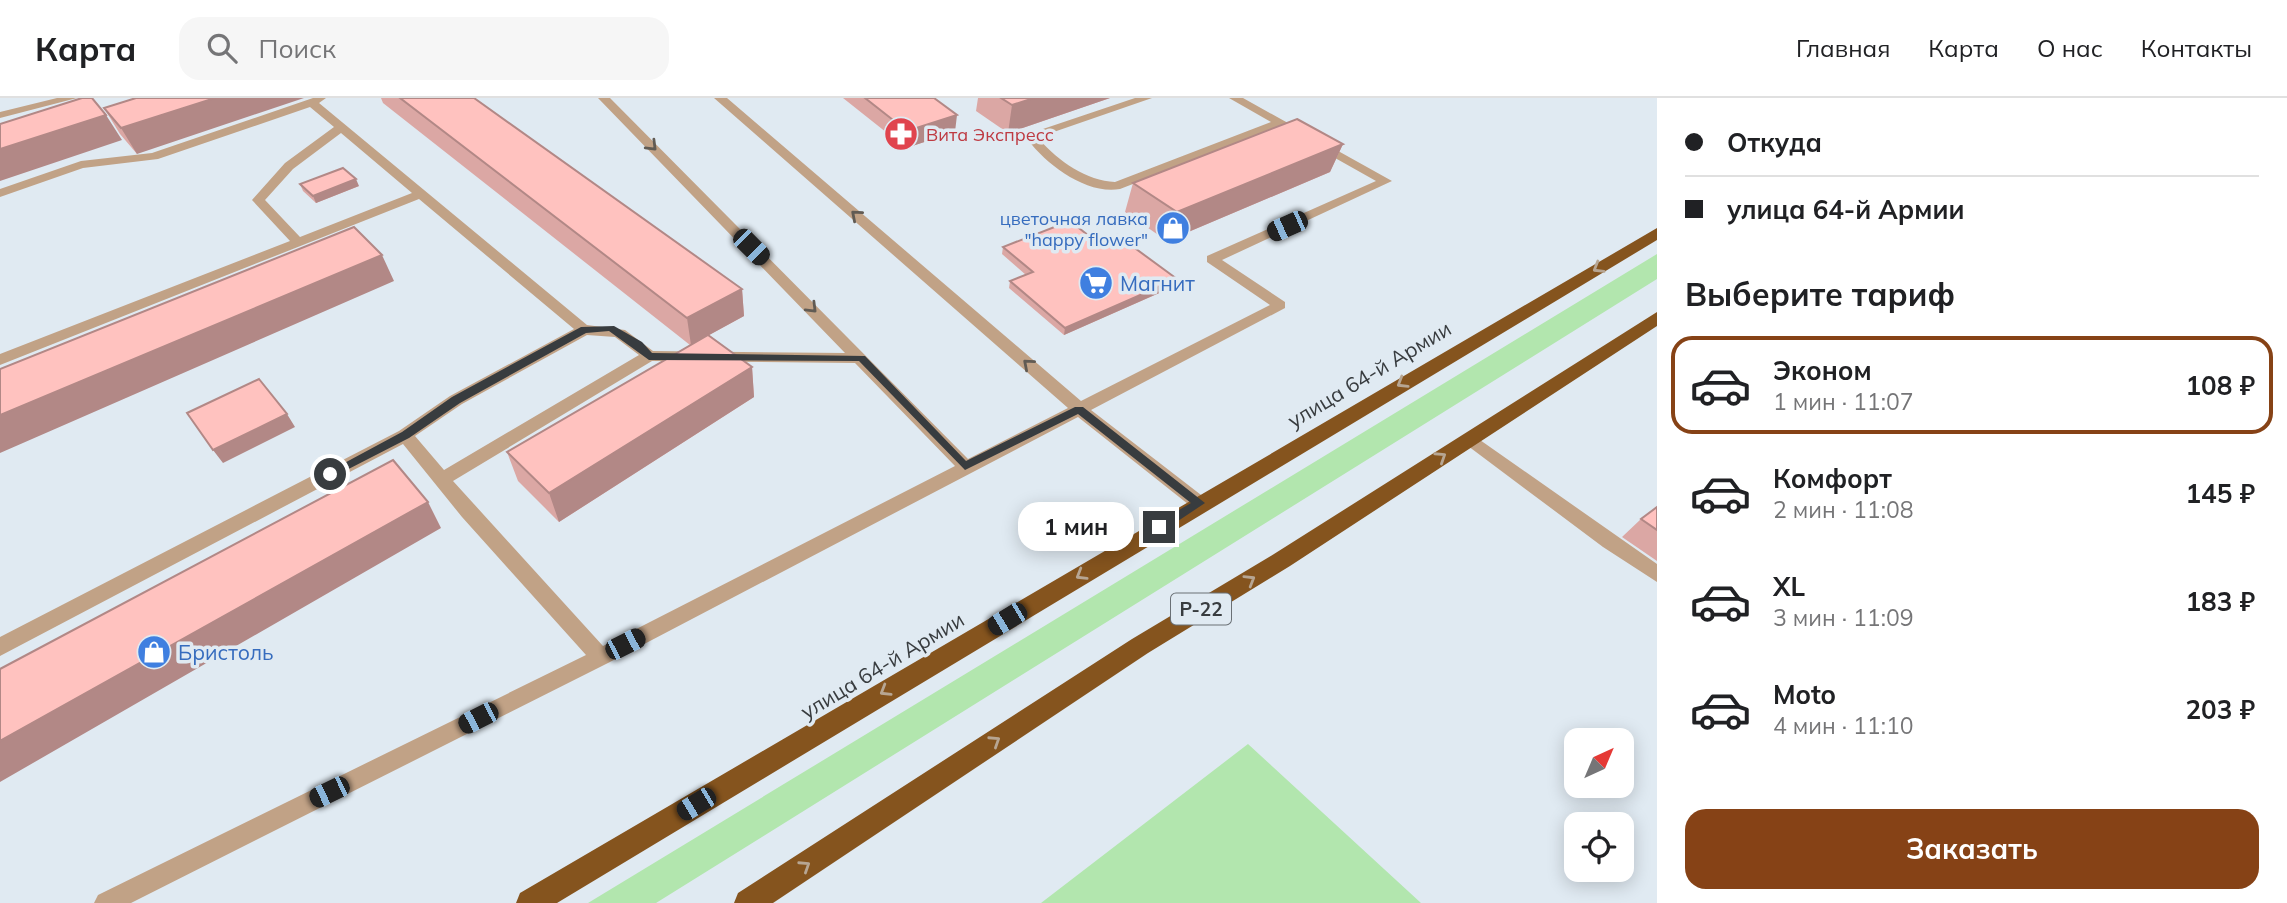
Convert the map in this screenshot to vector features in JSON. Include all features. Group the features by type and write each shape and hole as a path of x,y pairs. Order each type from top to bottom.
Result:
{"highway":[{"name":"улица 64-й Армии","path":"530,903 1657,233"},
{"name":"Р-22","path":"748,903 1140,646 1283,560 1657,318"}],"street":[{"path":"0,115 71,98"},
{"path":"604,98 862,358 965,466"},
{"path":"720,98 1079,409 1199,503"},
{"path":"1146,98 1041,133 1034,140 1068,168 1101,187 1116,186 1280,124"},
{"path":"106,903 601,657 1280,305 1212,259 1386,181 1235,98"},
{"path":"0,193 80,165 154,156 317,100 341,127 584,330"},
{"path":"298,242 258,200 289,166 341,127"},
{"path":"0,359 421,194"},
{"path":"0,647 405,435 456,400 584,330 611,328 638,344 649,356"},
{"path":"441,480 649,356 862,358"},
{"path":"405,435 441,480 601,657"},
{"path":"1470,439 1609,542 1657,573"}],"green space":[{"path":"1657,254 1657,279 656,903 588,903"},
{"path":"1248,744 1421,903 1041,903"}],"building":[{"path":"82,98 92,98 106,115 0,149 0,124"},
{"path":"136,98 215,98 121,128 104,108"},
{"path":"400,98 474,98 742,289 687,318"},
{"path":"865,98 934,98 957,115 907,131"},
{"path":"1001,98 1034,98 1012,105"},
{"path":"1297,119 1343,144 1177,212 1133,183"},
{"path":"343,168 356,179 313,196 300,184"},
{"name":"Магнит","path":"1070,221 1098,243 1117,235 1177,279 1065,328 1010,281 1033,272 1003,247"},
{"path":"354,227 382,255 0,415 0,369"},
{"path":"708,335 752,367 549,493 507,452"},
{"path":"259,379 287,414 213,450 187,413"},
{"path":"393,460 428,502 0,741 0,669"},
{"path":"1657,507 1657,530 1641,519"}],"place":[{"name":"Вита Экспресс","path":"901,134"},
{"name":"цветочная лавка \"happy flower\"","path":"1173,228"},
{"name":"Магнит","path":"1096,283"},
{"name":"Бристоль","path":"154,652"}],"route":[{"path":"330,474 405,435 456,400 584,330 611,328 638,344 649,356 862,358 965,466 1079,409 1199,503 1159,527"}]}
